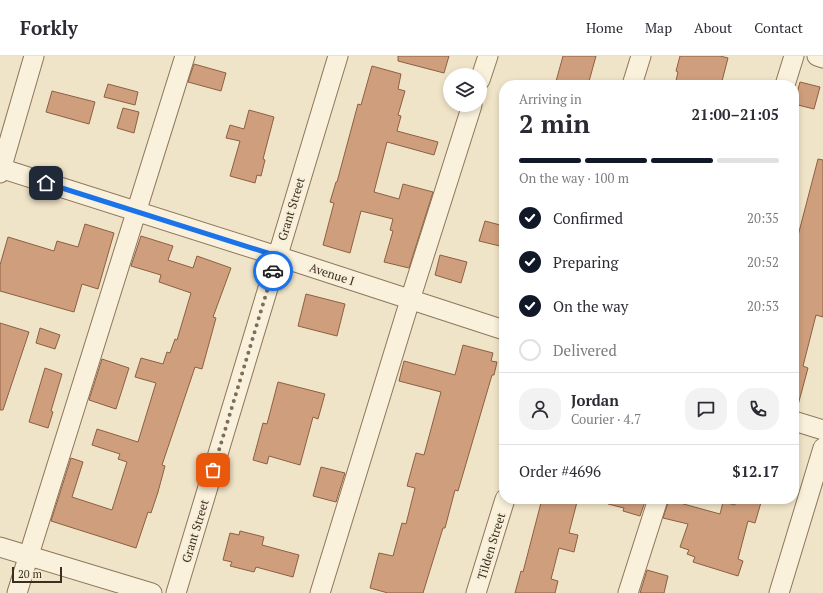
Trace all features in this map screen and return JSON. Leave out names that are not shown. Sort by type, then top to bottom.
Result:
[{"type":"street","points":[[0,170],[34,56]]},
{"type":"street","points":[[17,593],[186,56]]},
{"type":"street","name":"Grant Street","points":[[176,593],[338,56]]},
{"type":"street","points":[[484,68],[488,56]]},
{"type":"street","points":[[634,80],[641,56]]},
{"type":"street","points":[[787,80],[794,56]]},
{"type":"street","points":[[817,56],[823,58]]},
{"type":"street","points":[[320,593],[470,112]]},
{"type":"street","name":"Avenue I","points":[[0,170],[277,256],[499,328]]},
{"type":"street","points":[[799,423],[823,430]]},
{"type":"street","points":[[779,593],[823,448]]},
{"type":"street","name":"Tilden Street","points":[[476,593],[503,504]]},
{"type":"street","points":[[628,593],[656,504]]},
{"type":"street","points":[[0,547],[152,593]]},
{"type":"building","points":[[398,56],[449,56],[445,68],[443,68],[443,73],[398,61]]},
{"type":"building","points":[[563,56],[596,56],[589,80],[556,80]]},
{"type":"building","points":[[680,56],[720,56],[728,58],[722,80],[676,80],[678,72],[676,71]]},
{"type":"building","points":[[194,64],[226,73],[221,91],[188,82]]},
{"type":"building","points":[[372,66],[401,74],[398,89],[405,91],[398,115],[401,116],[397,131],[438,142],[434,155],[387,142],[374,192],[399,199],[403,184],[433,192],[409,268],[384,262],[393,231],[390,230],[393,219],[361,211],[350,253],[323,245],[334,203],[330,202],[337,182],[358,104],[361,105]]},
{"type":"building","points":[[800,82],[820,87],[814,109],[799,105]]},
{"type":"building","points":[[108,84],[138,92],[135,105],[104,97]]},
{"type":"building","points":[[52,91],[95,102],[89,124],[46,112]]},
{"type":"building","points":[[123,108],[139,112],[134,133],[117,128]]},
{"type":"building","points":[[249,110],[274,117],[263,159],[265,160],[261,176],[257,175],[255,183],[230,176],[240,141],[226,138],[230,125],[244,129]]},
{"type":"building","points":[[818,159],[823,160],[823,317],[816,315],[803,366],[808,368],[799,401],[799,232]]},
{"type":"building","points":[[485,221],[499,225],[499,246],[479,241]]},
{"type":"building","points":[[85,224],[114,233],[98,289],[82,284],[74,312],[0,291],[0,265],[8,237],[54,251],[57,241],[78,247]]},
{"type":"building","points":[[141,236],[173,246],[168,260],[193,268],[197,256],[231,268],[213,317],[216,318],[202,369],[195,367],[162,465],[165,466],[158,492],[151,513],[148,512],[136,548],[51,521],[71,458],[83,462],[72,497],[112,510],[127,462],[118,459],[120,454],[92,445],[97,429],[138,442],[156,383],[135,377],[141,358],[163,364],[167,352],[170,353],[175,339],[177,340],[191,293],[159,282],[161,275],[131,266]]},
{"type":"building","points":[[440,255],[467,262],[461,283],[435,275]]},
{"type":"building","points":[[306,294],[345,304],[337,336],[298,326]]},
{"type":"building","points":[[0,323],[29,332],[3,410],[0,410]]},
{"type":"building","points":[[40,328],[60,335],[55,349],[36,343]]},
{"type":"building","points":[[463,345],[493,353],[491,361],[497,362],[458,491],[455,490],[445,528],[443,528],[423,593],[388,593],[370,588],[379,553],[393,556],[402,523],[406,524],[415,488],[407,486],[416,453],[424,455],[441,392],[399,381],[404,361],[455,375]]},
{"type":"building","points":[[102,359],[129,368],[116,409],[89,400]]},
{"type":"building","points":[[45,368],[62,374],[51,411],[53,412],[48,428],[29,422]]},
{"type":"building","points":[[278,382],[325,394],[318,419],[313,417],[300,465],[269,456],[267,464],[253,460],[263,423],[267,424]]},
{"type":"building","points":[[321,467],[345,473],[336,502],[313,496]]},
{"type":"building","points":[[541,504],[576,504],[569,533],[578,535],[574,552],[559,548],[551,579],[558,581],[555,593],[515,593],[521,571],[523,572]]},
{"type":"building","points":[[608,504],[644,504],[640,516],[623,511],[624,508]]},
{"type":"building","points":[[668,504],[684,504],[720,514],[722,504],[761,504],[755,523],[748,521],[738,559],[743,561],[738,576],[693,562],[695,557],[687,554],[689,550],[680,547],[688,524],[663,518]]},
{"type":"building","points":[[240,531],[264,537],[262,545],[299,555],[293,577],[256,567],[254,572],[230,566],[232,562],[223,560],[230,533],[239,535]]},
{"type":"building","points":[[647,570],[668,576],[664,593],[640,593]]},
{"type":"way so far","points":[[213,470],[273,271]]},
{"type":"route","points":[[46,183],[277,256],[273,271]]}]
